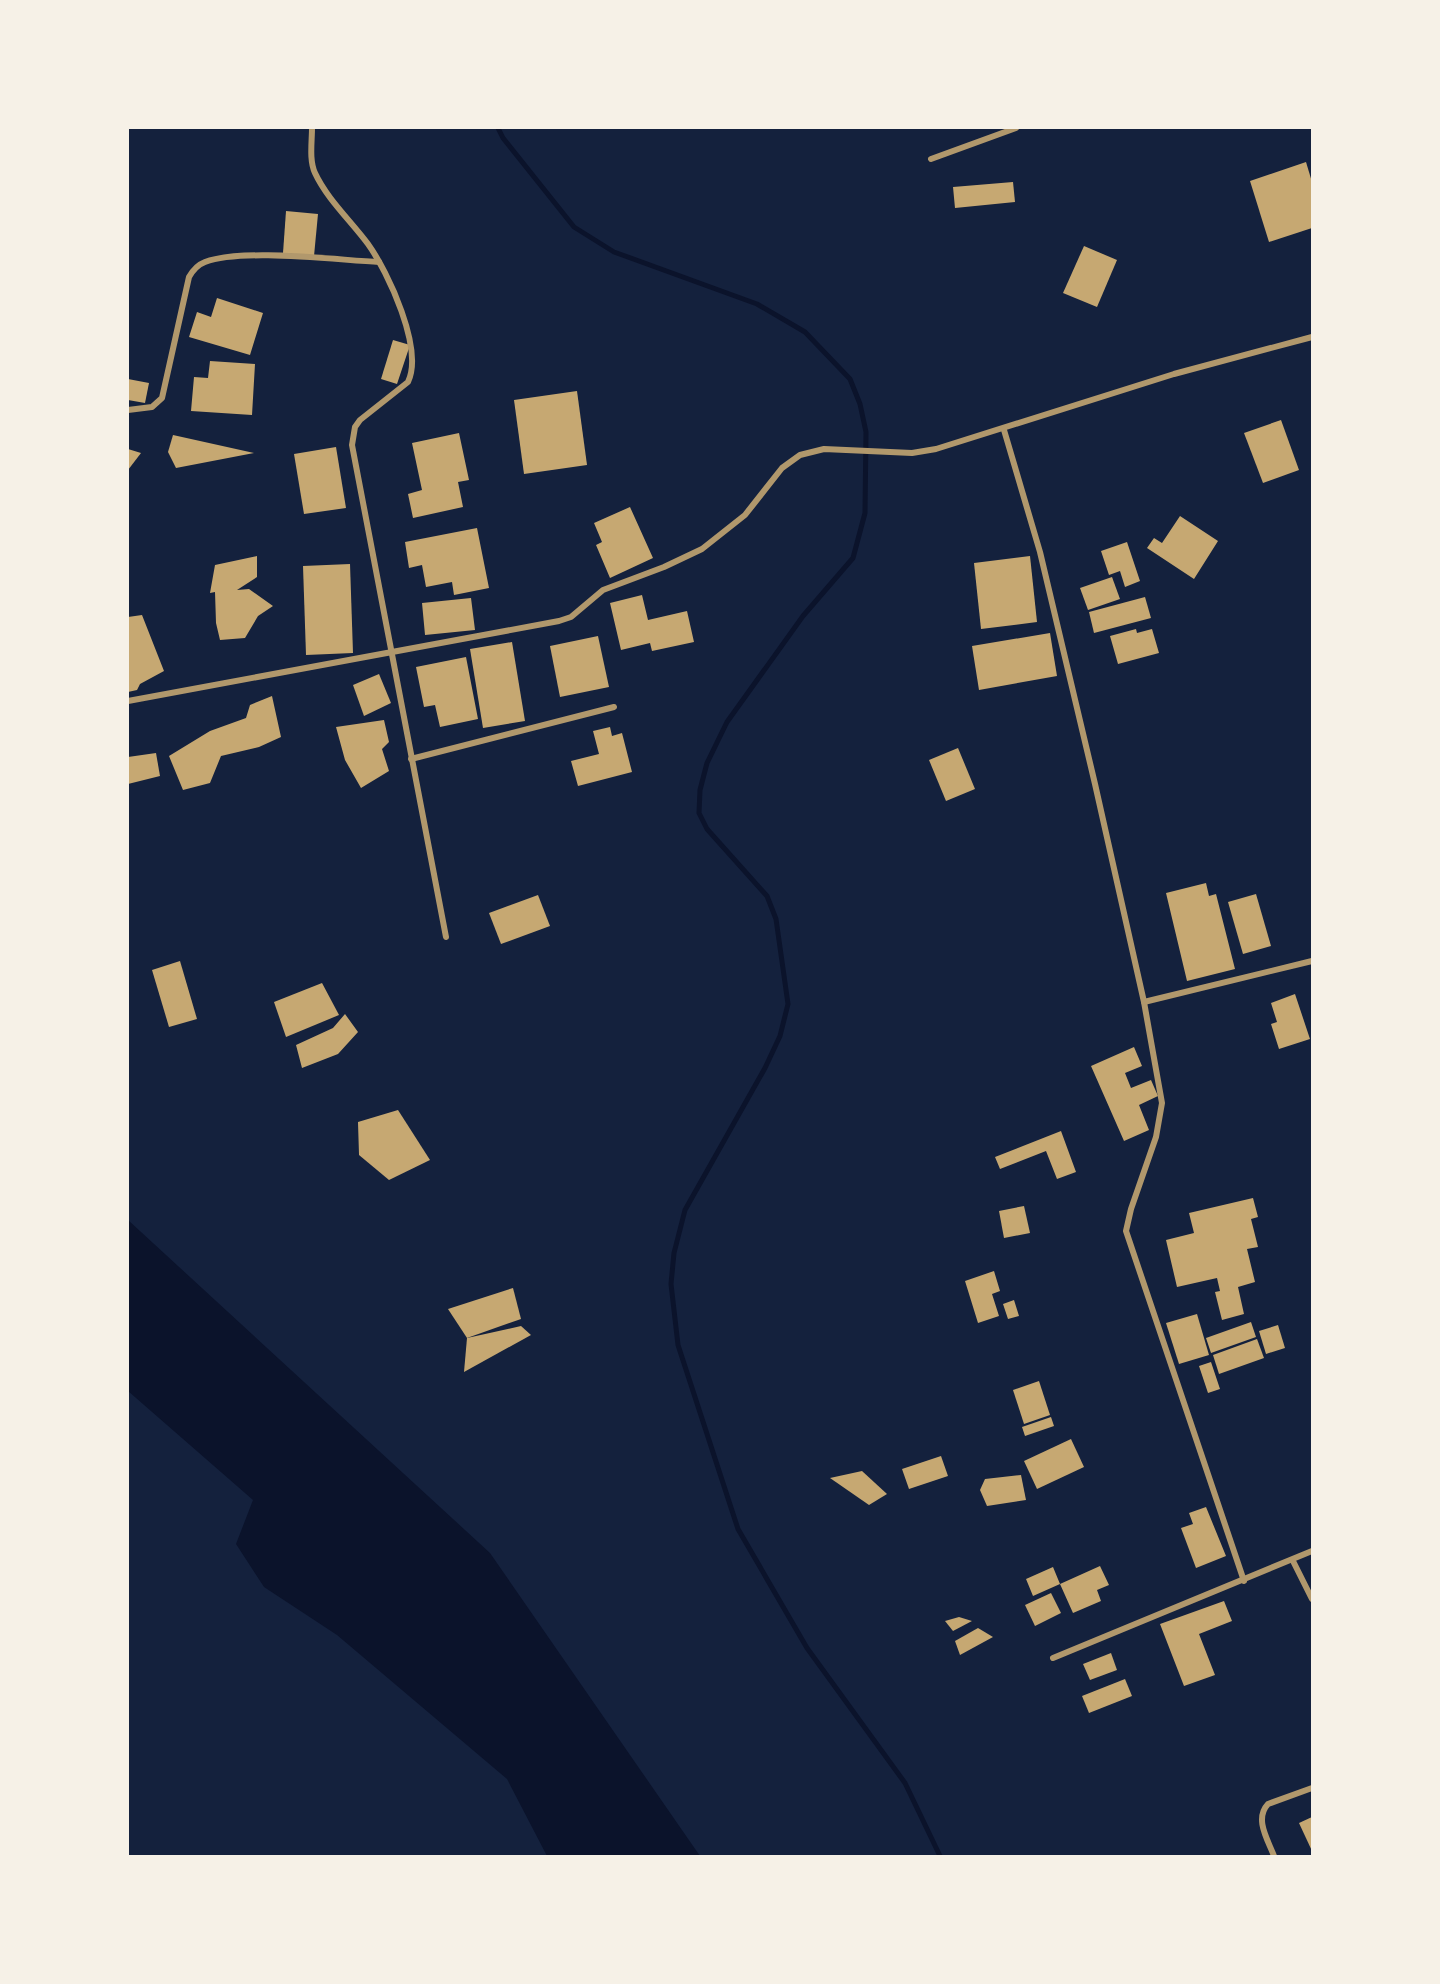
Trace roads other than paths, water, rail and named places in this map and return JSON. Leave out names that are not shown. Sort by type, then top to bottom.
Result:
[{"type":"street","points":[[312,128],[313,171],[379,262],[411,338],[413,353],[411,374],[401,389],[360,420],[355,427],[352,445],[446,938]]},
{"type":"street","points":[[930,159],[1016,128]]},
{"type":"street","points":[[128,410],[152,407],[162,399],[189,277],[194,268],[203,262],[246,256],[379,262]]},
{"type":"street","points":[[128,701],[571,617],[603,590],[664,567],[702,549],[745,515],[782,468],[801,455],[824,449],[912,453],[1004,430],[1174,374],[1312,337]]},
{"type":"street","points":[[1004,430],[1043,564],[1144,1002],[1162,1103],[1162,1116],[1131,1209],[1126,1231],[1244,1581]]},
{"type":"street","points":[[411,759],[614,707]]},
{"type":"street","points":[[1144,1002],[1312,961]]},
{"type":"street","points":[[1053,1658],[1293,1561],[1312,1551]]},
{"type":"street","points":[[1293,1561],[1312,1599]]},
{"type":"street","points":[[1274,1857],[1260,1817],[1264,1808],[1268,1804],[1312,1788]]},
{"type":"water","points":[[128,1220],[490,1553],[700,1856],[547,1856],[507,1779],[337,1635],[264,1587],[236,1544],[253,1500],[128,1391]]},
{"type":"waterway","points":[[498,128],[503,138],[574,227],[614,252],[757,304],[805,332],[850,379],[860,404],[866,432],[865,513],[853,558],[803,616],[727,722],[707,763],[700,790],[699,813],[707,829],[767,896],[776,919],[788,1004],[780,1036],[765,1068],[685,1210],[674,1253],[671,1284],[678,1345],[738,1529],[807,1648],[905,1783],[940,1856]]}]
